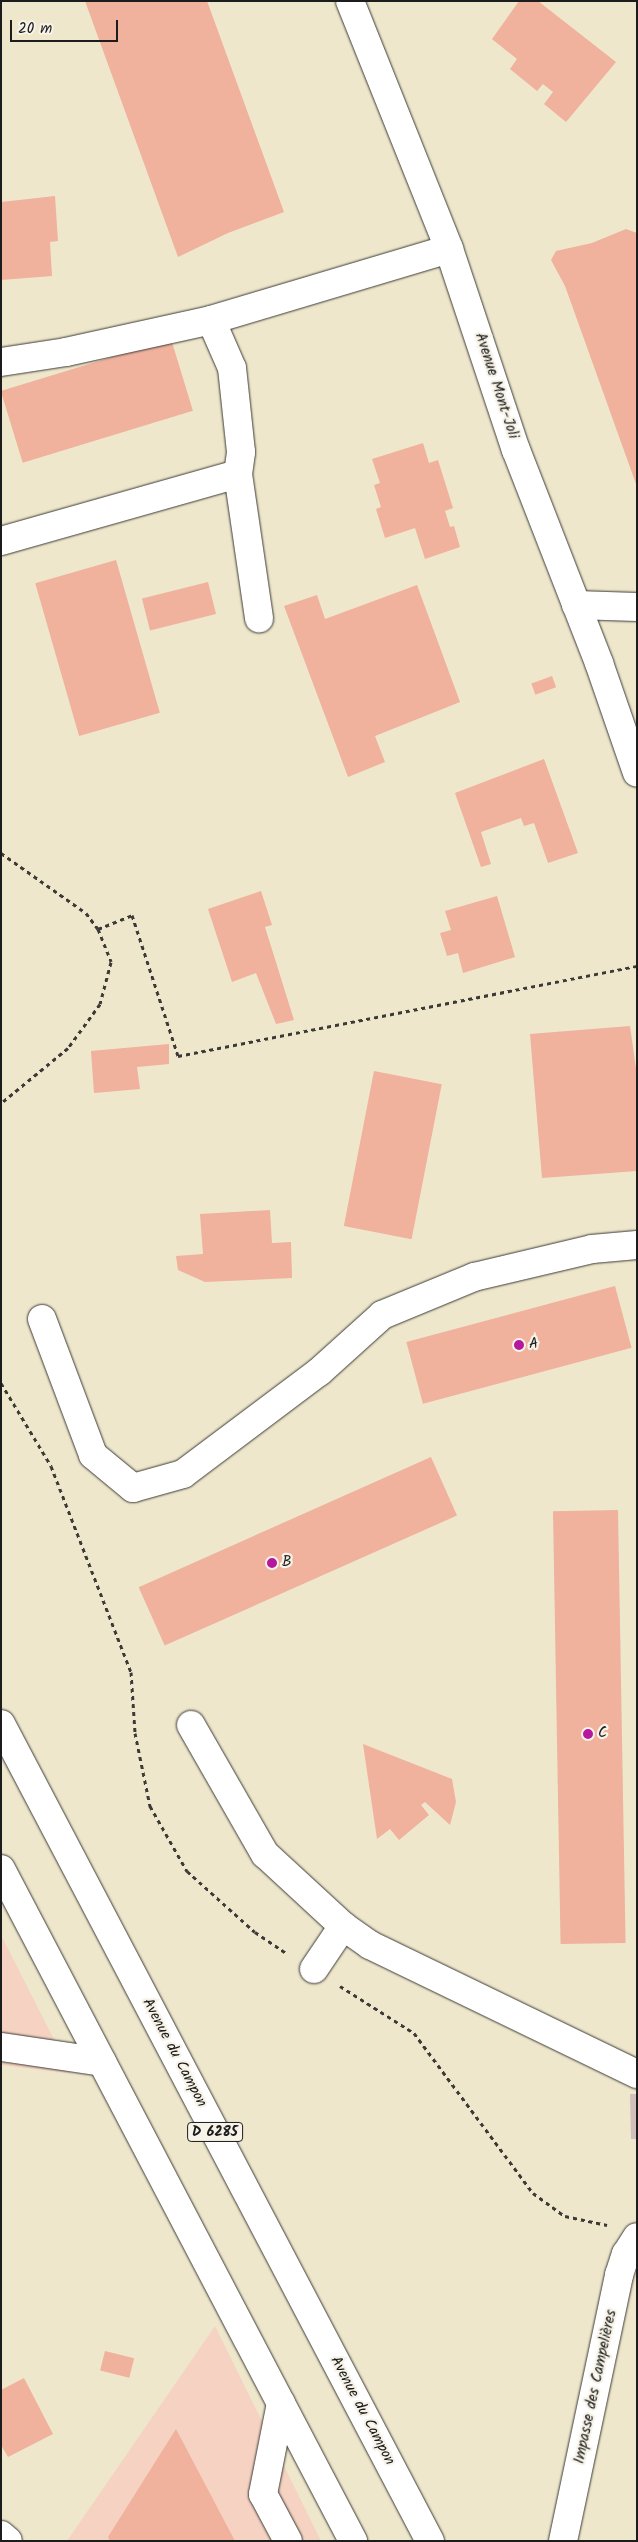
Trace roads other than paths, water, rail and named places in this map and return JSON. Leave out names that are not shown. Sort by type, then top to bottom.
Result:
[{"type":"main road","name":"Avenue Mont-Joli","points":[[350,1],[449,249],[522,466],[576,605],[637,773]]},
{"type":"main road","points":[[1,362],[66,352],[211,320],[449,249]]},
{"type":"main road","points":[[211,320],[232,368],[241,452],[238,474],[259,618]]},
{"type":"main road","points":[[1,541],[238,474]]},
{"type":"main road","points":[[576,605],[637,607]]},
{"type":"main road","points":[[42,1319],[93,1455],[133,1488],[183,1474],[319,1372],[382,1315],[474,1277],[592,1249],[637,1246]]},
{"type":"main road","name":"Avenue du Campon","points":[[1,1724],[430,2541]]},
{"type":"main road","points":[[192,1725],[265,1854],[343,1926],[370,1946],[637,2074]]},
{"type":"main road","points":[[1,1869],[352,2541]]},
{"type":"main road","points":[[314,1969],[343,1926]]},
{"type":"main road","points":[[1,2047],[102,2062]]},
{"type":"main road","name":"Impasse des Campelières","points":[[563,2541],[619,2275],[626,2254],[637,2237]]},
{"type":"main road","points":[[281,2403],[263,2494],[288,2541]]},
{"type":"main road","points":[[1,2535],[8,2541]]},
{"type":"place","name":"A","points":[[519,1345]]},
{"type":"place","name":"B","points":[[272,1563]]},
{"type":"place","name":"C","points":[[588,1734]]}]
